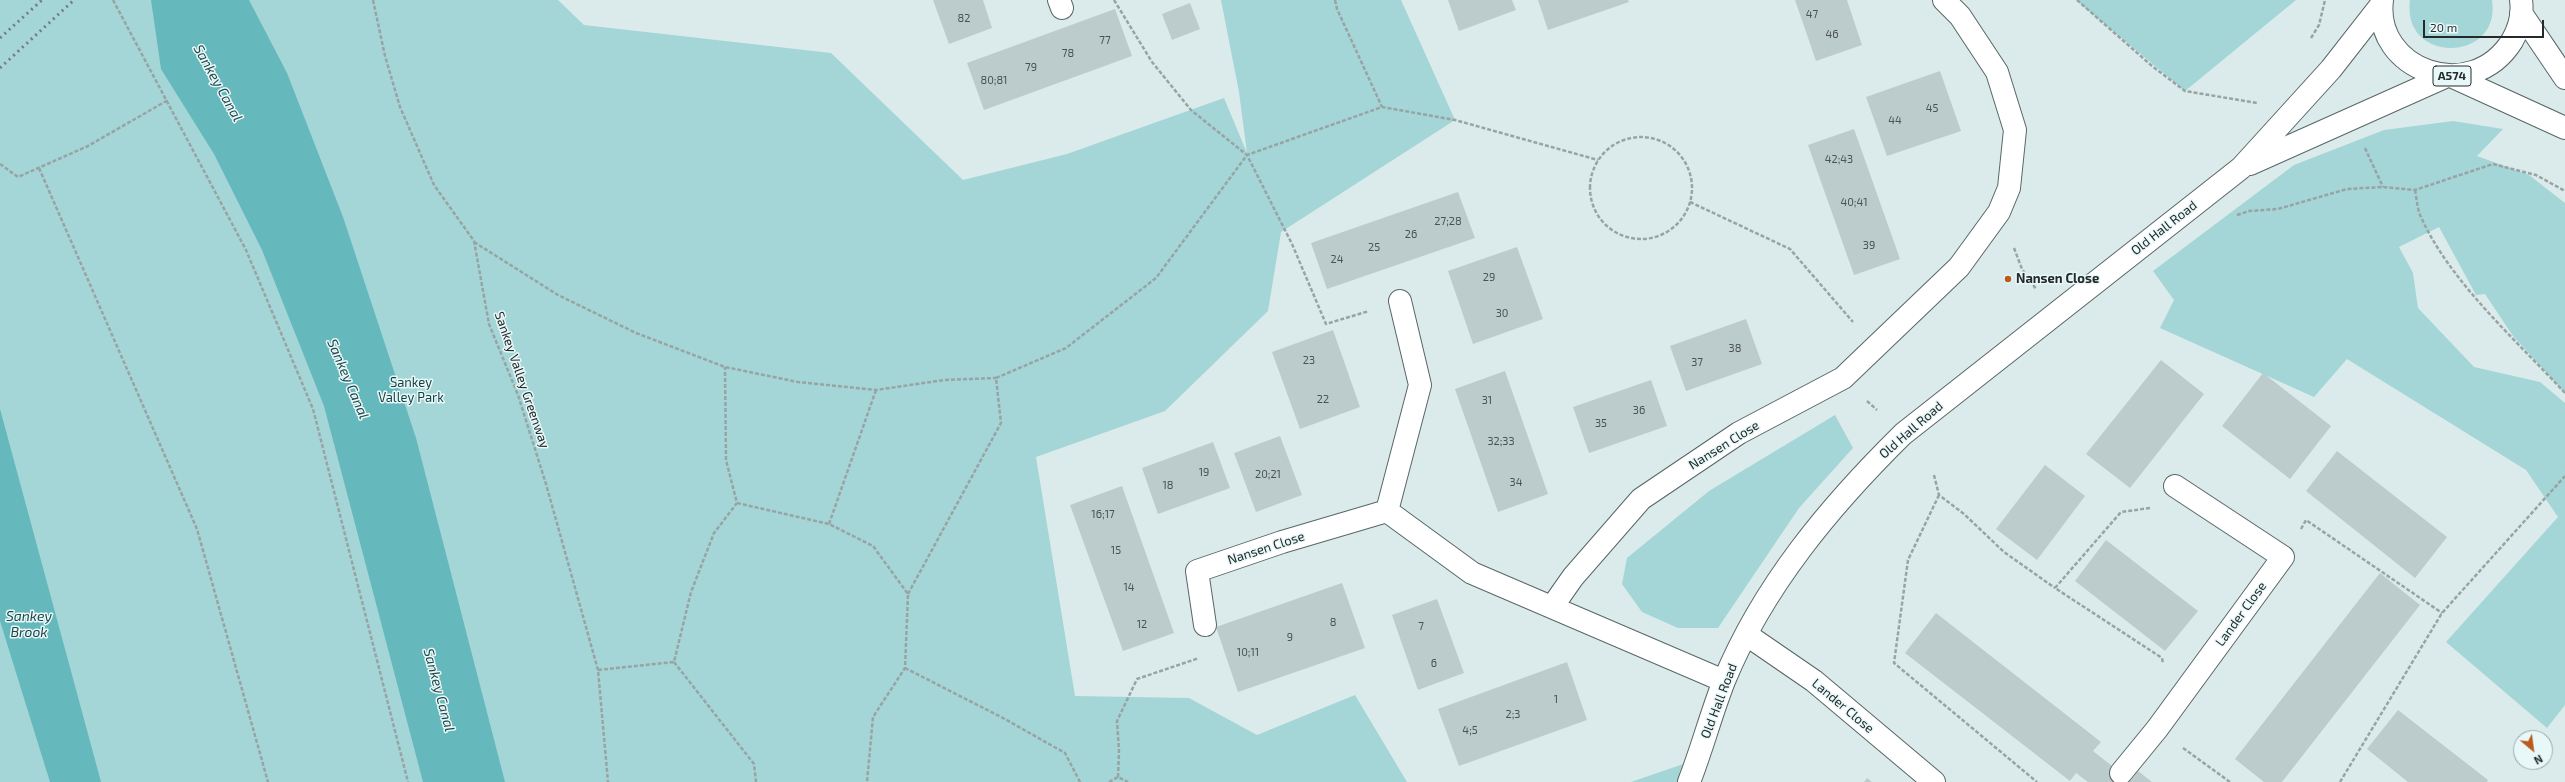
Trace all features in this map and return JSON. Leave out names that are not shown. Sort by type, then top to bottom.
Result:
[{"type":"street","name":"Nansen Close","points":[[1552,607],[1573,577],[1641,499],[1739,433],[1843,378],[1876,348],[1958,267],[2000,212],[2009,188],[2015,130],[1997,72],[1960,16],[1944,0]]},
{"type":"street","name":"A574","points":[[2381,2],[2385,27],[2394,46],[2404,56],[2426,71],[2449,76],[2565,128]]},
{"type":"street","name":"Old Hall Road","points":[[1690,782],[1724,681],[1748,635],[1791,562],[1820,523],[1861,476],[1902,434],[2241,168],[2331,68],[2381,2]]},
{"type":"street","name":"A574","points":[[2449,76],[2472,73],[2490,64],[2505,51],[2516,33],[2523,5]]},
{"type":"street","name":"A574","points":[[2523,5],[2565,78]]},
{"type":"street","name":"Old Hall Road","points":[[2241,168],[2449,76]]},
{"type":"street","points":[[1400,301],[1420,385],[1387,511],[1472,573],[1724,681]]},
{"type":"street","points":[[2175,486],[2283,556]]},
{"type":"street","name":"Nansen Close","points":[[1205,625],[1197,571],[1282,542],[1387,511]]},
{"type":"street","name":"Lander Close","points":[[2121,773],[2157,729],[2283,556]]},
{"type":"street","name":"Lander Close","points":[[1748,635],[1814,681],[1934,782]]},
{"type":"path","points":[[113,0],[168,100],[246,250],[313,409],[408,782]]},
{"type":"path","name":"Sankey Valley Greenway","points":[[373,0],[385,56],[400,108],[434,185],[474,241],[490,324],[518,395],[546,484],[598,670],[608,782]]},
{"type":"path","points":[[1114,0],[1152,62],[1191,110],[1247,155],[1292,244],[1326,324],[1400,301]]},
{"type":"path","points":[[1336,0],[1337,9],[1382,108]]},
{"type":"path","points":[[2078,0],[2152,66],[2185,91],[2259,103]]},
{"type":"path","points":[[2309,40],[2319,25],[2325,0]]},
{"type":"path","points":[[0,164],[18,177],[88,146],[168,100]]},
{"type":"path","points":[[474,241],[558,295],[636,333],[725,367],[798,382],[876,390],[944,380],[996,378],[1066,348],[1156,278],[1247,155],[1382,108],[1455,120],[1598,160]]},
{"type":"path","points":[[1639,137],[1655,138],[1675,151],[1688,170],[1692,186],[1690,202],[1679,221],[1670,229],[1654,237],[1637,239],[1620,234],[1605,224],[1595,210],[1590,193],[1591,176],[1598,160],[1609,148],[1623,140],[1639,137]]},
{"type":"path","points":[[2361,141],[2383,187]]},
{"type":"path","points":[[2278,209],[2347,189],[2383,187],[2415,190],[2493,164],[2536,175],[2565,191]]},
{"type":"path","points":[[39,168],[198,530],[268,782]]},
{"type":"path","points":[[2415,190],[2420,215],[2432,239],[2478,302],[2565,393]]},
{"type":"path","points":[[1690,202],[1790,249],[1876,348]]},
{"type":"path","points":[[725,367],[726,460],[737,503]]},
{"type":"path","points":[[868,782],[873,717],[905,668],[908,594],[1001,423],[996,378]]},
{"type":"path","points":[[829,524],[876,390]]},
{"type":"path","points":[[1934,475],[1939,495],[1964,514],[2004,552],[2055,588],[2162,658],[2171,709]]},
{"type":"path","points":[[2340,782],[2442,614],[2565,476]]},
{"type":"path","points":[[2055,588],[2120,512],[2152,508],[2175,486]]},
{"type":"path","points":[[1939,495],[1908,560],[1894,663],[2037,782]]},
{"type":"path","points":[[737,503],[829,524],[873,546],[908,594]]},
{"type":"path","points":[[674,662],[690,592],[714,533],[737,503]]},
{"type":"path","points":[[2283,556],[2306,520],[2442,614]]},
{"type":"path","points":[[1118,777],[1120,751],[1117,721],[1137,679],[1209,654],[1205,625]]},
{"type":"path","points":[[598,670],[674,662]]},
{"type":"path","points":[[674,662],[754,764],[756,782]]},
{"type":"path","points":[[905,668],[1003,718],[1065,753],[1080,782]]},
{"type":"path","points":[[2157,729],[2230,782]]},
{"type":"path","points":[[1109,782],[1118,777]]},
{"type":"path","points":[[1118,777],[1128,782]]},
{"type":"green space","name":"Sankey Valley Park","points":[[0,0],[558,0],[584,25],[831,53],[963,180],[1067,154],[1224,98],[1247,153],[1239,92],[1221,0],[1401,0],[1455,120],[1281,232],[1268,311],[1165,411],[1036,457],[1075,696],[1189,698],[1257,735],[1355,695],[1407,782],[0,782]]},
{"type":"green space","points":[[2076,0],[2296,0],[2185,91]]},
{"type":"green space","points":[[2410,0],[2492,0],[2491,21],[2482,36],[2468,45],[2451,48],[2435,45],[2420,36],[2411,21]]},
{"type":"green space","points":[[2453,121],[2503,129],[2477,156],[2529,175],[2565,203],[2565,393],[2513,336],[2485,294],[2476,295],[2439,227],[2399,247],[2413,273],[2418,308],[2474,367],[2540,382],[2565,403],[2565,705],[2547,728],[2446,642],[2558,517],[2526,470],[2347,359],[2314,397],[2160,328],[2174,300],[2153,271],[2294,165],[2384,130]]},
{"type":"green space","points":[[1835,415],[1853,448],[1799,508],[1718,628],[1678,628],[1642,612],[1622,584],[1627,558],[1709,491]]},
{"type":"green space","points":[[1698,759],[1694,782],[1631,782]]},
{"type":"water","name":"Sankey Canal","points":[[151,0],[249,0],[287,73],[343,217],[416,438],[505,782],[423,782],[324,406],[262,250],[214,154],[161,69]]},
{"type":"water","name":"Sankey Brook","points":[[0,409],[101,782],[50,782],[0,621]]},
{"type":"building","points":[[933,0],[983,0],[992,28],[949,44]]},
{"type":"building","points":[[1448,0],[1512,0],[1516,10],[1459,31]]},
{"type":"building","points":[[1538,0],[1628,0],[1629,2],[1548,30]]},
{"type":"building","points":[[1795,0],[1847,0],[1862,45],[1816,61]]},
{"type":"building","points":[[1190,3],[1200,29],[1172,40],[1162,14]]},
{"type":"building","points":[[1115,9],[1132,56],[984,110],[967,63]]},
{"type":"building","points":[[1940,71],[1961,131],[1887,156],[1866,97]]},
{"type":"building","points":[[1854,129],[1900,259],[1854,275],[1808,145]]},
{"type":"building","points":[[1458,192],[1475,238],[1327,289],[1311,243]]},
{"type":"building","points":[[1517,247],[1543,319],[1473,344],[1448,271]]},
{"type":"building","points":[[1746,319],[1762,364],[1686,391],[1670,346]]},
{"type":"building","points":[[1333,330],[1360,407],[1300,429],[1272,352]]},
{"type":"building","points":[[2161,360],[2204,394],[2130,488],[2086,454]]},
{"type":"building","points":[[1505,371],[1548,494],[1498,512],[1455,389]]},
{"type":"building","points":[[2263,373],[2331,426],[2290,479],[2222,426]]},
{"type":"building","points":[[1651,380],[1667,426],[1589,453],[1573,407]]},
{"type":"building","points":[[1280,436],[1302,495],[1256,512],[1234,453]]},
{"type":"building","points":[[1213,442],[1230,488],[1158,514],[1142,468]]},
{"type":"building","points":[[2337,451],[2447,537],[2415,578],[2306,491]]},
{"type":"building","points":[[2045,465],[2085,496],[2037,560],[1996,529]]},
{"type":"building","points":[[1122,486],[1174,633],[1123,651],[1070,505]]},
{"type":"building","points":[[2106,540],[2198,611],[2165,651],[2075,581]]},
{"type":"building","points":[[2380,573],[2420,605],[2282,782],[2264,782],[2235,759]]},
{"type":"building","points":[[1342,583],[1365,648],[1238,692],[1216,627]]},
{"type":"building","points":[[1437,599],[1464,673],[1418,690],[1392,615]]},
{"type":"building","points":[[1936,613],[2101,742],[2093,751],[2121,773],[2131,780],[2138,771],[2152,782],[2088,782],[2076,773],[2070,781],[1905,653]]},
{"type":"building","points":[[1567,662],[1587,720],[1459,766],[1438,709]]},
{"type":"building","points":[[2398,710],[2488,780],[2487,782],[2408,782],[2367,749]]},
{"type":"building","points":[[1867,778],[1872,782],[1864,782]]},
{"type":"railway","points":[[0,38],[42,0]]},
{"type":"railway","points":[[0,68],[74,0]]},
{"type":"place","name":"Nansen Close","points":[[2008,279]]}]
